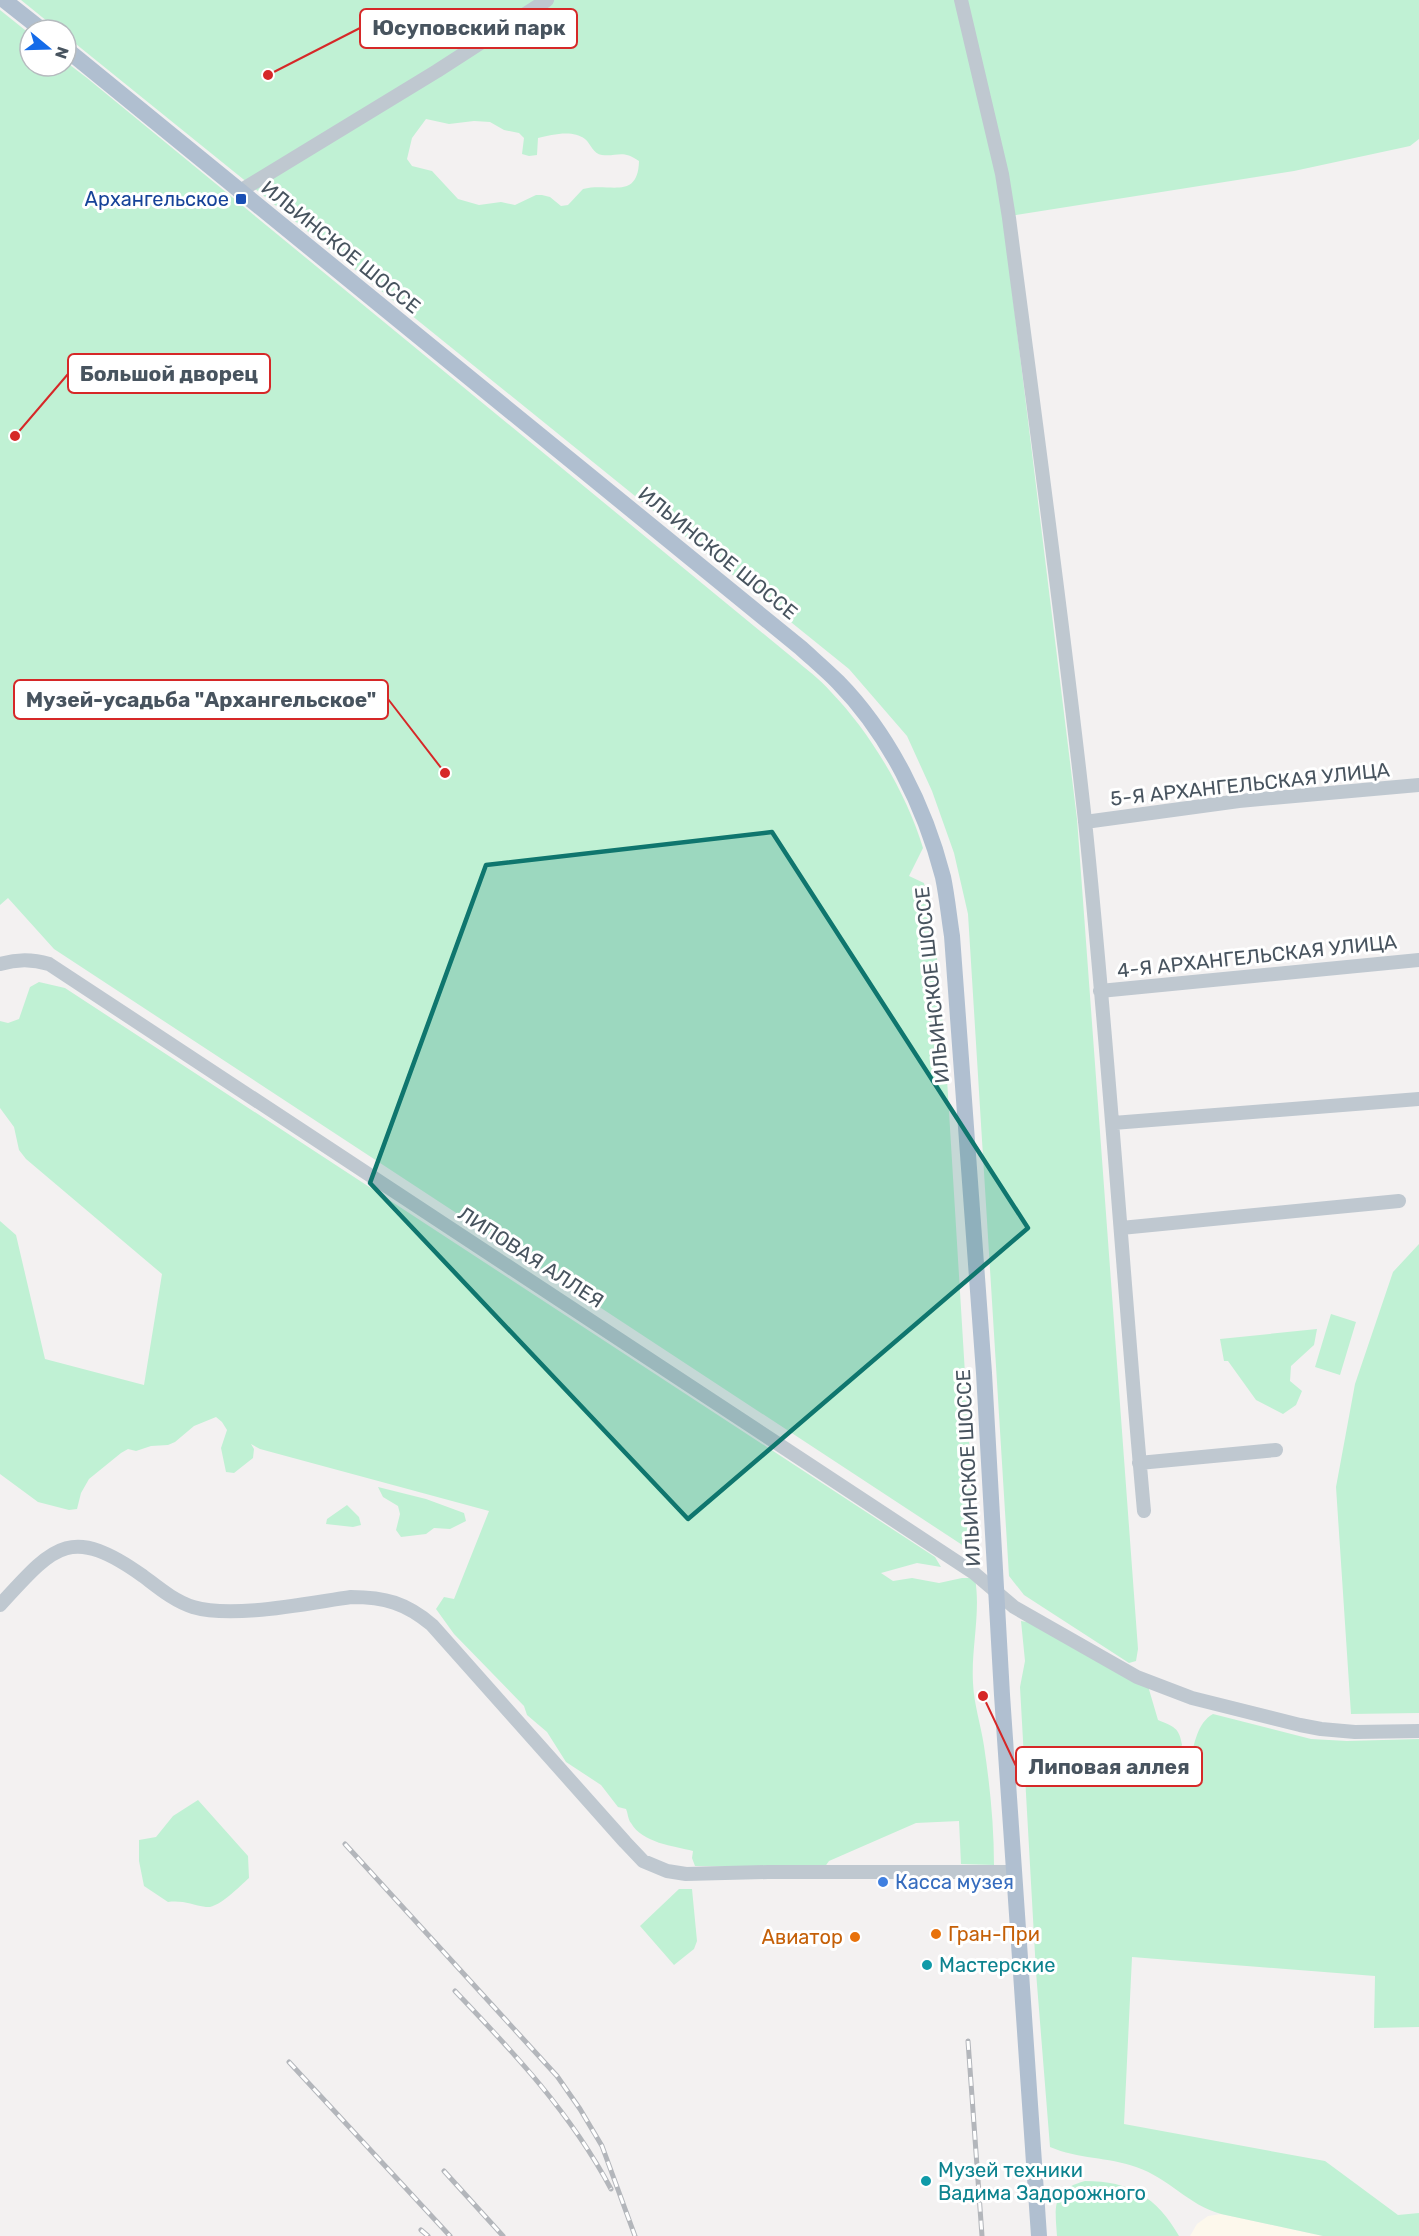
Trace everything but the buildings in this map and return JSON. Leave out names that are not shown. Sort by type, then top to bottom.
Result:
[{"type":"main road","points":[[4,0],[27,18]]},
{"type":"main road","name":"ИЛЬИНСКОЕ ШОССЕ","points":[[78,59],[801,648],[838,682],[866,714],[901,771],[927,829],[943,878],[952,936],[984,1373],[1039,2236]]},
{"type":"street","points":[[240,191],[437,71],[547,0]]},
{"type":"street","points":[[961,0],[1002,174],[1065,647],[1085,822],[1113,1124],[1144,1511]]},
{"type":"street","name":"5-Я АРХАНГЕЛЬСКАЯ УЛИЦА","points":[[1085,822],[1239,801],[1419,785]]},
{"type":"street","name":"ЛИПОВАЯ АЛЛЕЯ","points":[[0,964],[24,960],[49,964],[944,1553],[974,1573],[1014,1607],[1137,1677],[1192,1698],[1300,1725],[1348,1731],[1419,1731]]},
{"type":"street","name":"4-Я АРХАНГЕЛЬСКАЯ УЛИЦА","points":[[1100,991],[1419,960]]},
{"type":"street","points":[[1113,1124],[1419,1099]]},
{"type":"street","points":[[1121,1228],[1399,1201]]},
{"type":"street","points":[[1139,1463],[1276,1450]]},
{"type":"street","points":[[0,1605],[37,1565],[51,1554],[66,1548],[81,1546],[99,1549],[127,1565],[174,1599],[212,1611],[234,1612],[351,1597],[371,1597],[396,1603],[414,1610],[432,1625],[625,1842],[643,1861],[659,1868],[697,1875],[768,1872],[1014,1872]]},
{"type":"highlighted area","points":[[772,832],[1028,1228],[688,1519],[370,1183],[486,865]]},
{"type":"shaded area","points":[[1221,2214],[1323,2236],[1190,2236],[1197,2224],[1208,2216]]},
{"type":"green space","points":[[21,0],[1419,0],[1419,139],[1410,146],[1294,171],[1003,217],[1077,819],[1138,1649],[1136,1661],[1129,1663],[1024,1595],[1009,1576],[968,914],[954,853],[932,791],[907,736],[849,669],[78,46],[78,18],[43,18]],"holes":[[[426,119],[449,124],[490,122],[504,130],[519,133],[524,138],[522,154],[529,156],[537,155],[538,138],[574,134],[585,139],[599,154],[624,154],[633,157],[639,161],[637,173],[628,186],[583,189],[568,205],[561,206],[550,197],[542,195],[536,195],[515,205],[501,202],[479,205],[458,199],[432,171],[412,166],[407,159],[412,138]]]},
{"type":"green space","points":[[0,10],[18,24],[18,78],[78,78],[78,71],[87,78],[813,674],[860,726],[886,765],[907,806],[923,848],[909,876],[924,883],[935,936],[945,1046],[976,1554],[54,949],[8,898],[0,905]]},
{"type":"green space","points":[[39,982],[65,988],[935,1557],[941,1567],[917,1563],[881,1573],[893,1581],[912,1578],[939,1583],[975,1578],[977,1604],[973,1683],[988,1776],[994,1865],[961,1864],[959,1821],[916,1823],[829,1861],[824,1868],[695,1866],[692,1858],[693,1851],[659,1843],[643,1835],[630,1822],[626,1809],[618,1807],[601,1785],[566,1762],[547,1732],[527,1715],[524,1706],[454,1634],[436,1609],[444,1597],[454,1599],[489,1511],[260,1449],[251,1444],[254,1449],[253,1458],[234,1473],[226,1472],[221,1448],[227,1430],[216,1417],[194,1426],[168,1445],[151,1446],[136,1451],[128,1449],[121,1453],[89,1479],[81,1493],[77,1509],[69,1510],[38,1502],[0,1474],[0,1221],[16,1235],[45,1359],[144,1385],[162,1274],[26,1159],[19,1150],[14,1127],[0,1108],[0,1021],[8,1023],[19,1019],[30,987]]},
{"type":"green space","points":[[1419,1244],[1419,1713],[1351,1714],[1336,1487],[1355,1384],[1393,1272]]},
{"type":"green space","points":[[1331,1314],[1356,1322],[1340,1375],[1315,1367]]},
{"type":"green space","points":[[1317,1329],[1314,1345],[1291,1366],[1290,1381],[1302,1391],[1296,1405],[1283,1414],[1256,1400],[1228,1361],[1224,1361],[1220,1339]]},
{"type":"green space","points":[[378,1487],[426,1499],[464,1513],[466,1521],[450,1529],[434,1528],[426,1534],[401,1537],[396,1530],[400,1514],[398,1506],[383,1497]]},
{"type":"green space","points":[[347,1505],[359,1517],[361,1525],[353,1527],[326,1524],[327,1519]]},
{"type":"green space","points":[[1021,1621],[1032,1623],[1148,1686],[1158,1720],[1175,1728],[1182,1745],[1178,1750],[1141,1756],[1190,1760],[1200,1728],[1213,1714],[1311,1739],[1347,1741],[1419,1739],[1419,2027],[1374,2028],[1375,1976],[1132,1957],[1124,2124],[1325,2161],[1398,2215],[1419,2213],[1419,2236],[1323,2236],[1221,2214],[1198,2204],[1159,2178],[1136,2167],[1071,2154],[1050,2147],[1036,1972],[1020,1687],[1025,1661]]},
{"type":"green space","points":[[198,1800],[248,1856],[249,1878],[229,1896],[211,1907],[168,1902],[144,1886],[139,1861],[139,1840],[156,1837],[173,1816]]},
{"type":"green space","points":[[679,1889],[692,1889],[697,1941],[694,1949],[674,1965],[640,1926]]},
{"type":"green space","points":[[1085,2181],[1116,2184],[1141,2194],[1161,2211],[1179,2236],[1057,2236],[1057,2201],[1066,2189]]},
{"type":"railway","points":[[345,1844],[557,2076],[602,2146],[635,2236]]},
{"type":"railway","points":[[455,1991],[520,2061],[559,2109],[578,2134],[611,2189]]},
{"type":"railway","points":[[968,2041],[982,2236]]},
{"type":"railway","points":[[289,2062],[450,2236]]},
{"type":"railway","points":[[444,2171],[503,2236]]},
{"type":"railway","points":[[421,2230],[428,2236]]},
{"type":"place","name":"Юсуповский парк","points":[[268,75]]},
{"type":"place","name":"Архангельское","points":[[241,199]]},
{"type":"place","name":"Большой дворец","points":[[15,436]]},
{"type":"place","name":"Музей-усадьба \"Архангельское\"","points":[[445,773]]},
{"type":"place","name":"Липовая аллея","points":[[983,1696]]},
{"type":"place","name":"Касса музея","points":[[883,1882]]},
{"type":"place","name":"Гран-При","points":[[936,1934]]},
{"type":"place","name":"Авиатор","points":[[855,1937]]},
{"type":"place","name":"Мастерские","points":[[927,1965]]},
{"type":"place","name":"Музей техники Вадима Задорожного","points":[[926,2181]]}]
